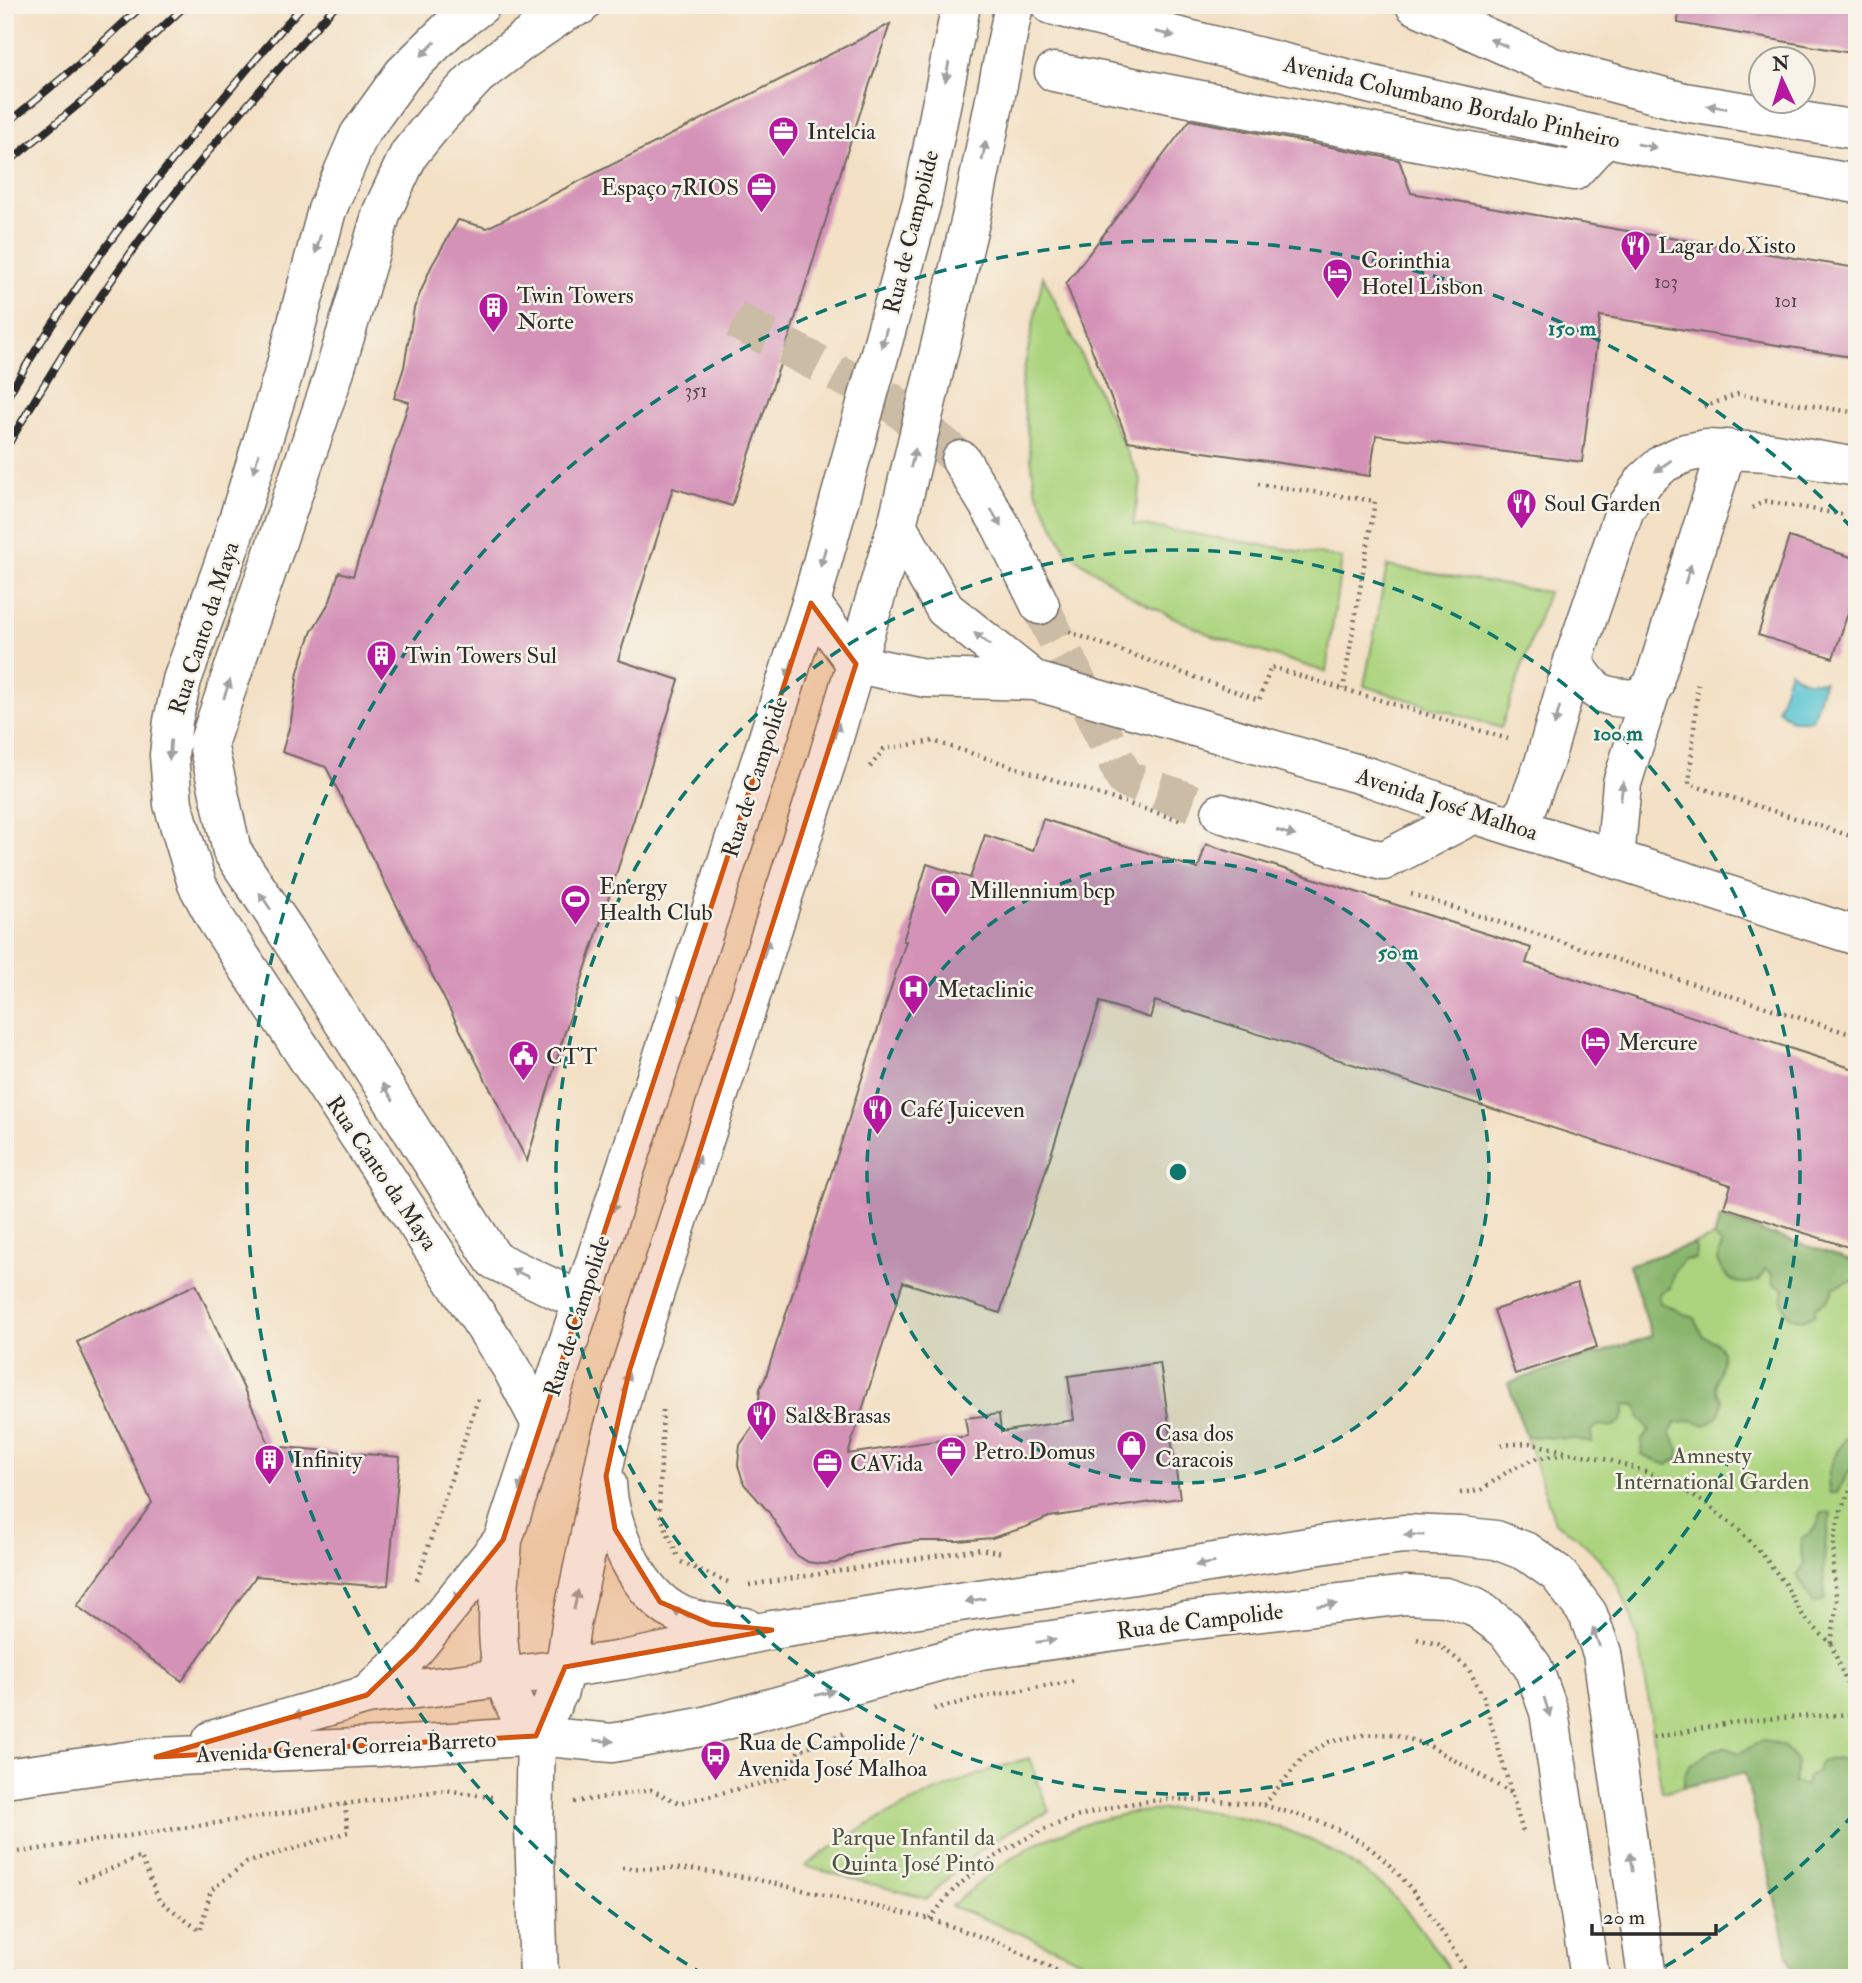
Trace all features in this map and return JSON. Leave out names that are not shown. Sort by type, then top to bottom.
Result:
[{"type":"main road","name":"Rua Canto da Maya","points":[[481,5],[449,29],[403,74],[359,135],[327,210],[276,397],[229,549],[182,680],[169,755],[173,804],[184,848],[197,884],[217,922],[511,1367],[541,1424]]},
{"type":"main road","name":"Rua Canto da Maya","points":[[581,5],[565,12],[521,42],[477,76],[409,154],[382,212],[333,377],[208,744],[232,850],[494,1260],[582,1302]]},
{"type":"main road","name":"Rua de Campolide","points":[[536,1736],[559,1691],[533,1672],[497,1636],[503,1540],[811,603],[922,201],[961,5]]},
{"type":"main road","name":"Rua de Campolide","points":[[1014,5],[971,218],[897,525],[827,761],[629,1372],[608,1448],[571,1625],[533,1672],[515,1708],[530,1733],[536,1736],[612,1743],[701,1727],[981,1650],[1186,1621],[1406,1595],[1445,1597],[1474,1606],[1506,1630],[1533,1667],[1549,1712],[1590,1978]]},
{"type":"main road","name":"Avenida Columbano Bordalo Pinheiro","points":[[1051,5],[1377,86],[1605,137],[1857,184]]},
{"type":"main road","points":[[1415,5],[1553,67],[1684,102],[1857,130]]},
{"type":"main road","points":[[1054,72],[1574,171],[1605,137]]},
{"type":"main road","points":[[1519,828],[1544,763],[1573,661],[1625,509],[1645,480],[1664,463],[1686,453],[1707,449],[1769,452],[1857,467]]},
{"type":"main road","points":[[1615,859],[1622,783],[1727,449]]},
{"type":"main road","points":[[961,460],[1000,524],[1040,605]]},
{"type":"main road","name":"Avenida José Malhoa","points":[[897,525],[944,609],[1035,681]]},
{"type":"main road","points":[[811,603],[856,664]]},
{"type":"main road","points":[[1573,661],[1587,683],[1609,698],[1637,699],[1654,685]]},
{"type":"main road","name":"Avenida José Malhoa","points":[[856,664],[925,678],[1035,681],[1368,777],[1474,814],[1857,936]]},
{"type":"main road","points":[[1221,813],[1383,861],[1474,814]]},
{"type":"main road","name":"Rua de Campolide","points":[[608,1448],[608,1502],[615,1529],[629,1559],[660,1602],[681,1615],[711,1624],[772,1630]]},
{"type":"main road","name":"Rua de Campolide","points":[[533,1672],[623,1660],[772,1630],[1339,1542],[1404,1534],[1496,1540],[1527,1552],[1558,1574],[1588,1614],[1602,1653],[1647,1978]]},
{"type":"main road","points":[[367,1695],[415,1648],[503,1540]]},
{"type":"main road","name":"Avenida General Correia Barreto","points":[[156,1756],[367,1695],[533,1672]]},
{"type":"main road","points":[[536,1736],[534,1803],[539,1978]]},
{"type":"main road","name":"Avenida General Correia Barreto","points":[[5,1779],[156,1756],[379,1747],[536,1736]]},
{"type":"path","points":[[1258,484],[1375,501],[1343,689],[1272,667],[1264,685]]},
{"type":"path","points":[[1746,511],[1765,501],[1857,517]]},
{"type":"path","points":[[1699,679],[1689,784],[1857,838]]},
{"type":"path","points":[[869,768],[884,749],[933,741],[1184,821]]},
{"type":"path","points":[[1408,893],[1857,1036]]},
{"type":"path","points":[[429,1631],[406,1612],[496,1345]]},
{"type":"path","points":[[664,1405],[659,1513],[680,1562],[739,1587],[980,1549],[1007,1553]]},
{"type":"path","points":[[1501,1445],[1529,1443],[1609,1460],[1644,1471],[1677,1486],[1708,1506],[1737,1528],[1763,1555],[1785,1584],[1803,1616],[1831,1644],[1857,1708]]},
{"type":"path","points":[[1534,1459],[1573,1453]]},
{"type":"path","points":[[1831,1644],[1837,1602],[1833,1572],[1834,1540],[1841,1510],[1857,1474]]},
{"type":"path","points":[[1405,1636],[1438,1644],[1468,1668],[1483,1696],[1525,1840]]},
{"type":"path","points":[[926,1710],[1082,1680]]},
{"type":"path","points":[[1646,1739],[1729,1723],[1857,1714]]},
{"type":"path","points":[[5,1854],[446,1790],[534,1803],[563,1804],[651,1790],[678,1803],[783,1778],[799,1750],[857,1729]]},
{"type":"path","points":[[1264,1805],[1304,1756],[1329,1742],[1361,1734],[1394,1734],[1430,1746],[1512,1794]]},
{"type":"path","points":[[433,1792],[441,1743]]},
{"type":"path","points":[[930,1919],[956,1887],[991,1859],[1044,1829],[1087,1813],[1152,1801],[1211,1800],[1264,1805],[1341,1831],[1383,1857],[1421,1902],[1471,1978]]},
{"type":"path","points":[[78,1882],[141,1857],[159,1899],[200,1931],[211,1890],[246,1863],[348,1832],[345,1804]]},
{"type":"path","points":[[622,1868],[692,1869],[750,1878],[930,1919],[1002,1944],[1072,1978]]},
{"type":"highlighted area","points":[[811,603],[856,664],[629,1372],[606,1476],[615,1529],[660,1602],[711,1624],[772,1630],[565,1667],[536,1736],[156,1757],[367,1695],[415,1649],[503,1540]]},
{"type":"green space","points":[[1043,276],[1141,481],[1133,524],[1342,558],[1326,672],[1217,638],[1135,599],[1066,551],[1035,488],[1021,385]]},
{"type":"green space","points":[[1387,566],[1548,592],[1501,728],[1364,686]]},
{"type":"green space","name":"Amnesty International Garden","points":[[1720,1218],[1857,1262],[1857,1978],[1794,1978],[1745,1773],[1662,1792],[1644,1669],[1632,1619],[1612,1576],[1597,1556],[1555,1522],[1508,1383],[1652,1336],[1629,1265],[1714,1237]]},
{"type":"green space","points":[[1720,1218],[1857,1262],[1857,1284],[1850,1281],[1834,1287],[1828,1300],[1815,1307],[1815,1315],[1802,1320],[1789,1316],[1782,1302],[1784,1289],[1773,1284],[1771,1273],[1765,1269],[1760,1280],[1745,1283],[1734,1281],[1724,1274],[1717,1260],[1722,1245],[1714,1237]]},
{"type":"green space","points":[[1694,1244],[1695,1259],[1683,1260],[1674,1272],[1670,1288],[1659,1294],[1660,1303],[1695,1318],[1702,1335],[1715,1342],[1721,1350],[1723,1358],[1716,1382],[1722,1405],[1716,1418],[1705,1425],[1692,1420],[1676,1422],[1670,1433],[1679,1449],[1678,1459],[1667,1465],[1641,1455],[1642,1440],[1650,1431],[1640,1418],[1636,1405],[1624,1404],[1619,1424],[1599,1425],[1591,1431],[1592,1442],[1526,1436],[1508,1383],[1652,1336],[1629,1265]]},
{"type":"green space","points":[[1857,1426],[1857,1457],[1837,1493],[1830,1493],[1829,1475],[1834,1457]]},
{"type":"green space","points":[[1821,1513],[1831,1513],[1824,1556],[1825,1600],[1813,1603],[1797,1575],[1805,1565],[1801,1552],[1802,1538],[1815,1528]]},
{"type":"green space","points":[[1762,1741],[1779,1744],[1790,1753],[1797,1762],[1794,1782],[1806,1786],[1808,1777],[1816,1773],[1820,1762],[1836,1758],[1845,1760],[1857,1790],[1857,1978],[1794,1978],[1745,1773],[1684,1787],[1684,1776],[1689,1765],[1702,1759],[1712,1749],[1726,1748],[1740,1753]]},
{"type":"green space","name":"Parque Infantil da Quinta José Pinto","points":[[1029,1758],[1049,1812],[1015,1828],[983,1848],[927,1899],[805,1866],[857,1831],[912,1802],[969,1778]]},
{"type":"green space","points":[[1184,1808],[1231,1815],[1274,1826],[1334,1853],[1372,1878],[1397,1900],[1455,1978],[1115,1978],[1034,1939],[951,1906],[1001,1865],[1039,1842],[1091,1822],[1129,1813]]},
{"type":"water","points":[[1790,670],[1805,680],[1824,681],[1812,720],[1791,720],[1778,709]]},
{"type":"building","points":[[1679,5],[1857,5],[1857,54],[1816,46],[1678,23]]},
{"type":"building","points":[[890,24],[732,506],[673,488],[618,660],[679,680],[564,1035],[527,1161],[326,767],[282,752],[305,650],[312,631],[330,601],[339,572],[353,576],[409,402],[394,398],[404,367],[414,308],[431,267],[458,220],[487,228]]},
{"type":"building","name":"Corinthia Hotel Lisbon","points":[[1190,120],[1399,160],[1411,193],[1857,268],[1857,358],[1600,316],[1582,462],[1376,435],[1370,476],[1128,441],[1066,284]]},
{"type":"building","points":[[1789,537],[1857,559],[1857,606],[1851,604],[1833,658],[1758,635]]},
{"type":"building","points":[[1043,819],[1198,869],[1206,844],[1531,948],[1526,963],[1857,1070],[1857,1250],[1724,1207],[1731,1185],[1155,1001],[1150,1018],[1100,1002],[1000,1313],[903,1282],[848,1454],[968,1436],[965,1418],[999,1414],[1001,1432],[1074,1420],[1068,1376],[1160,1363],[1180,1498],[1049,1517],[992,1538],[918,1541],[856,1553],[836,1563],[808,1562],[795,1554],[768,1511],[744,1484],[738,1465],[740,1445],[757,1421],[760,1388],[906,941],[903,941],[927,864],[970,878],[985,835],[1033,851]]},
{"type":"building","points":[[1577,1283],[1597,1347],[1515,1374],[1494,1310]]},
{"type":"building","name":"Infinity","points":[[196,1284],[270,1446],[400,1457],[388,1585],[256,1576],[182,1681],[77,1606],[152,1503],[77,1342]]},
{"type":"tunnel","points":[[735,320],[890,401],[961,460]]},
{"type":"tunnel","points":[[1040,605],[1125,779],[1221,813]]},
{"type":"railway","points":[[5,125],[79,64],[143,5]]},
{"type":"railway","points":[[5,165],[96,90],[186,5]]},
{"type":"railway","points":[[5,401],[71,296],[144,196],[222,99],[303,5]]},
{"type":"railway","points":[[5,450],[82,325],[144,234],[228,128],[336,5]]},
{"type":"place","name":"Intelcia","points":[[784,158]]},
{"type":"place","name":"Espaço 7RIOS","points":[[762,214]]},
{"type":"place","name":"Lagar do Xisto","points":[[1635,272]]},
{"type":"place","name":"Corinthia Hotel Lisbon","points":[[1338,300]]},
{"type":"place","name":"Twin Towers Norte","points":[[494,335]]},
{"type":"place","name":"Soul Garden","points":[[1521,530]]},
{"type":"place","name":"Twin Towers Sul","points":[[382,682]]},
{"type":"place","name":"Millennium bcp","points":[[946,917]]},
{"type":"place","name":"Energy Health Club","points":[[576,926]]},
{"type":"place","name":"Metaclinic","points":[[914,1016]]},
{"type":"place","name":"Mercure","points":[[1595,1069]]},
{"type":"place","name":"CTT","points":[[523,1083]]},
{"type":"place","name":"Café Juiceven","points":[[877,1136]]},
{"type":"place","name":"Sal&Brasas","points":[[762,1442]]},
{"type":"place","name":"Casa dos Caracois","points":[[1132,1473]]},
{"type":"place","name":"Petro.Domus","points":[[951,1478]]},
{"type":"place","name":"Infinity","points":[[270,1486]]},
{"type":"place","name":"CAVida","points":[[827,1490]]},
{"type":"place","name":"Rua de Campolide / Avenida José Malhoa","points":[[715,1782]]}]
